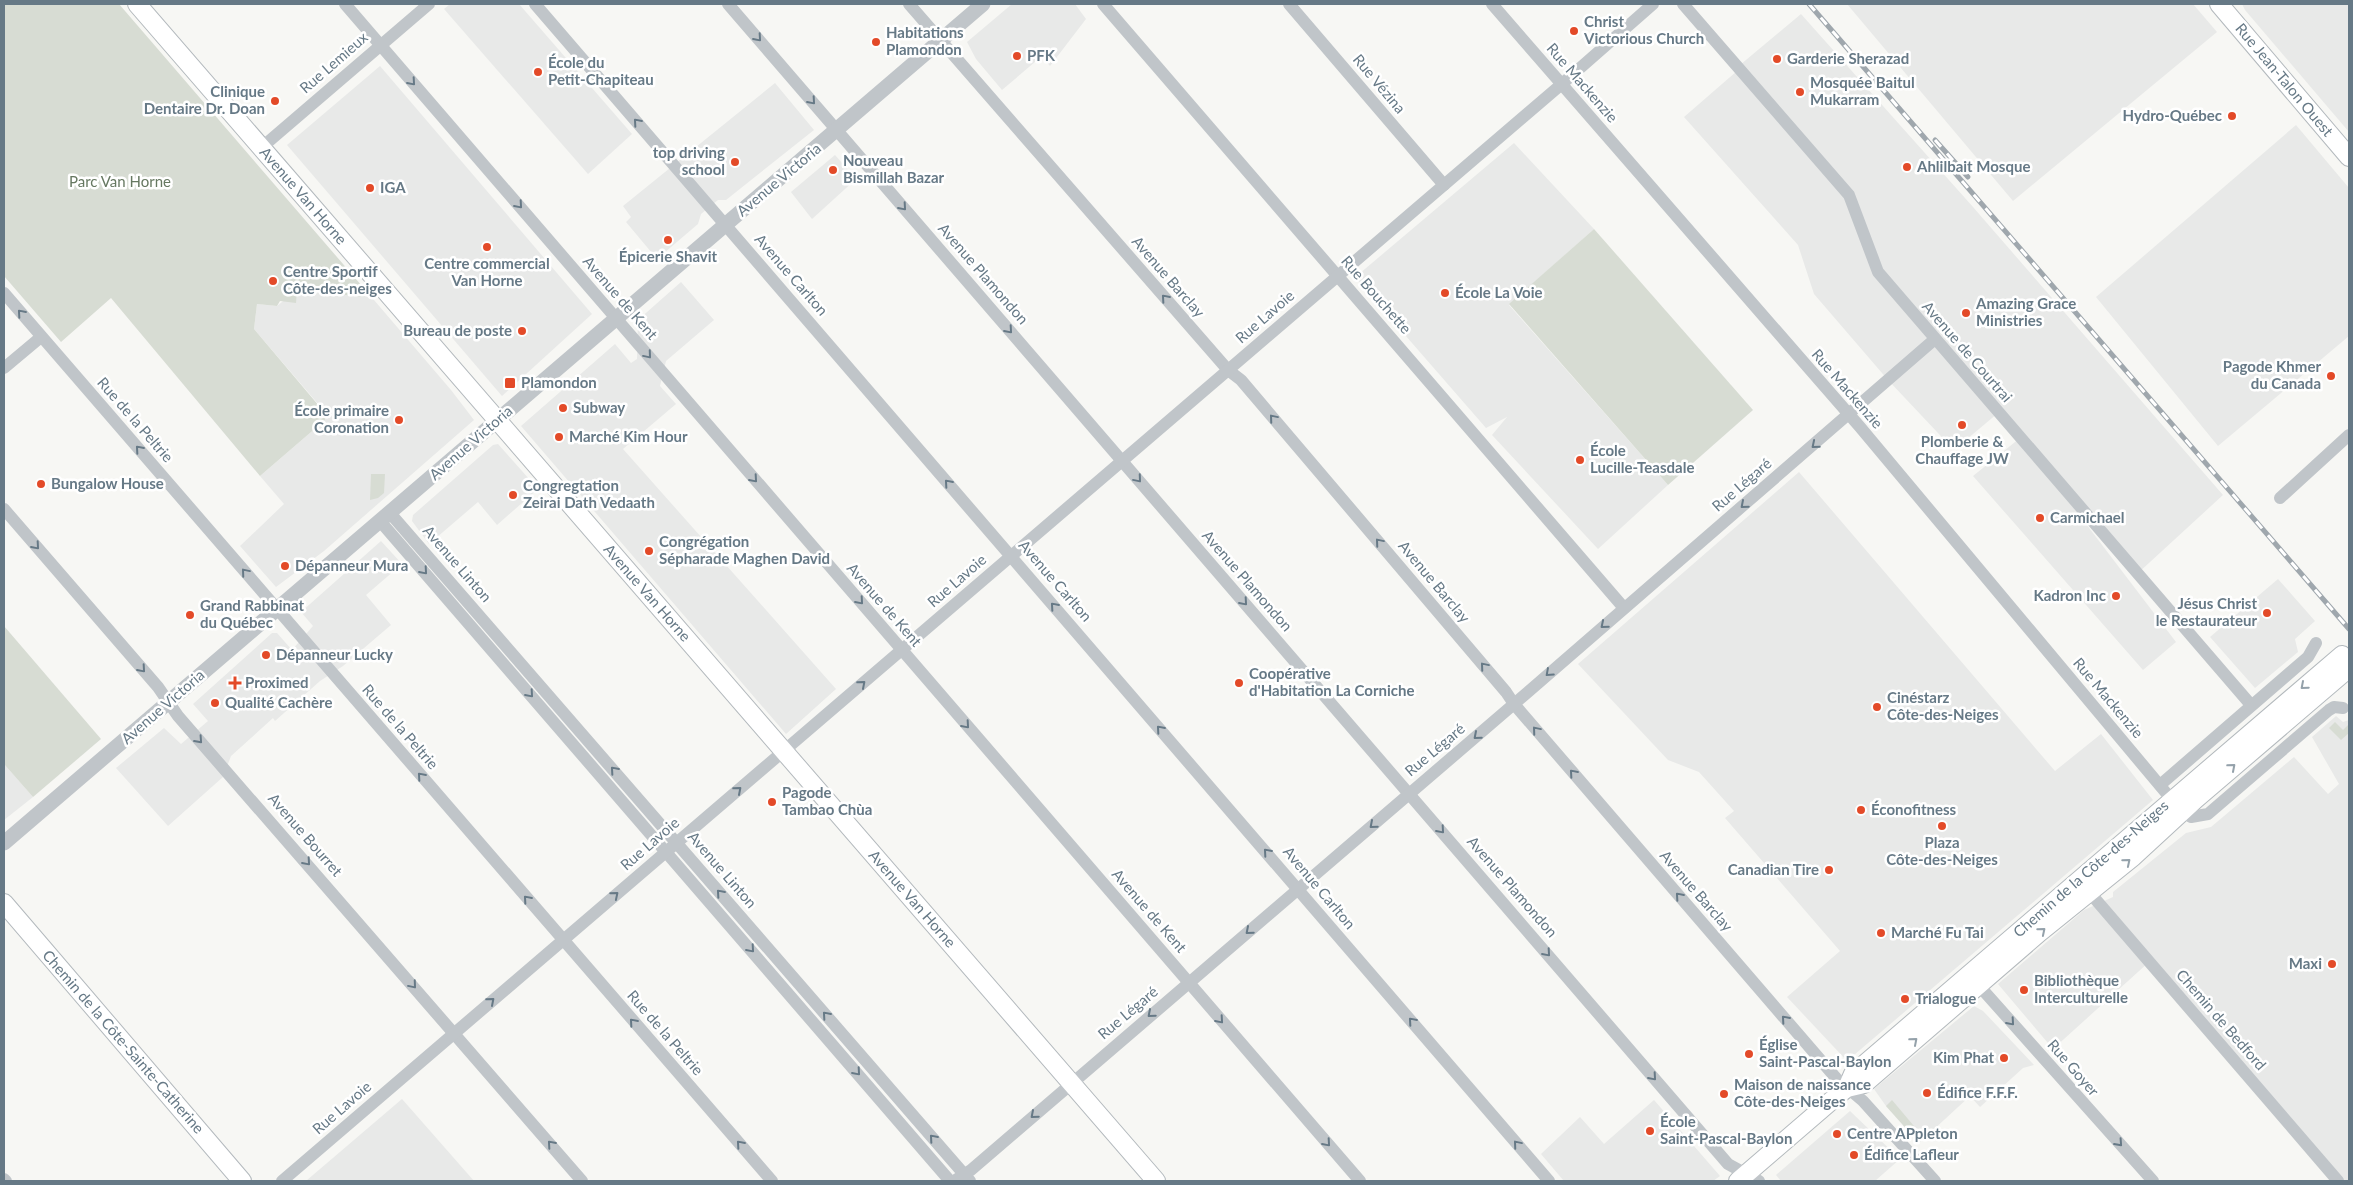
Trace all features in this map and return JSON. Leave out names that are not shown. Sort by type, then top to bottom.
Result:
[{"type":"main road","name":"Avenue Van Horne","points":[[137,4],[1156,1181]]},
{"type":"main road","name":"Rue Jean-Talon Ouest","points":[[2219,4],[2349,157]]},
{"type":"main road","name":"Chemin de la Côte-des-Neiges","points":[[1748,1179],[1847,1088],[1864,1084],[1974,980],[2346,661]]},
{"type":"main road","name":"Chemin de la Côte-Sainte-Catherine","points":[[4,903],[242,1181]]},
{"type":"street","name":"Avenue de Kent","points":[[344,4],[1360,1181]]},
{"type":"street","name":"Rue Lemieux","points":[[261,148],[429,4]]},
{"type":"street","name":"Avenue Carlton","points":[[535,4],[1549,1181]]},
{"type":"street","name":"Avenue Plamondon","points":[[728,4],[1728,1164],[1748,1179]]},
{"type":"street","name":"Avenue Barclay","points":[[908,4],[1228,370],[1247,388],[1506,692],[1514,704],[1836,1078],[1863,1102],[1935,1181]]},
{"type":"street","name":"Avenue Victoria","points":[[4,843],[984,4]]},
{"type":"street","name":"Rue Bouchette","points":[[1103,4],[1624,608]]},
{"type":"street","name":"Rue Vézina","points":[[1289,4],[1444,185]]},
{"type":"street","name":"Rue Mackenzie","points":[[1492,4],[1848,416],[2177,805]]},
{"type":"street","name":"Rue Lavoie","points":[[282,1181],[1563,84],[1653,4]]},
{"type":"street","name":"Avenue de Courtrai","points":[[1683,4],[1848,195],[1878,272],[2251,706]]},
{"type":"street","name":"Rue de la Peltrie","points":[[4,294],[772,1181]]},
{"type":"street","points":[[4,368],[41,337]]},
{"type":"street","name":"Rue Légaré","points":[[963,1179],[1071,1083],[1514,704],[1935,339]]},
{"type":"street","points":[[2280,498],[2349,435]]},
{"type":"street","name":"Avenue Bourret","points":[[4,509],[158,687],[168,702],[582,1181]]},
{"type":"street","name":"Avenue Linton","points":[[385,517],[677,843],[963,1179]]},
{"type":"street","name":"Avenue Linton","points":[[385,517],[667,852],[950,1181]]},
{"type":"street","name":"Chemin de la Côte-des-Neiges","points":[[2160,784],[2308,657],[2316,643]]},
{"type":"street","name":"Chemin de la Côte-des-Neiges","points":[[2177,805],[2191,818],[2208,814],[2329,710],[2337,707],[2343,708]]},
{"type":"street","name":"Chemin de Bedford","points":[[2084,886],[2338,1181]]},
{"type":"street","name":"Rue Goyer","points":[[1974,980],[2152,1181]]},
{"type":"shaded area","name":"École du Petit-Chapiteau","points":[[450,4],[519,4],[632,134],[588,174],[444,9]]},
{"type":"shaded area","points":[[1012,4],[1075,4],[1086,19],[1050,66],[1042,56],[1002,90],[976,59],[967,42]]},
{"type":"shaded area","points":[[1847,4],[2193,4],[2217,32],[2013,201]]},
{"type":"shaded area","points":[[2242,4],[2349,4],[2349,132],[2245,10]]},
{"type":"shaded area","points":[[1801,14],[1973,207],[2223,495],[2137,574],[2032,453],[2176,642],[2143,670],[1973,476],[2020,438],[1998,413],[1954,450],[1888,380],[1814,294],[1798,245],[1684,117],[1737,71],[1740,65]]},
{"type":"shaded area","points":[[380,66],[592,314],[502,396],[287,145]]},
{"type":"shaded area","points":[[775,83],[814,130],[726,200],[718,200],[701,214],[698,224],[657,259],[626,222],[631,217],[623,206]]},
{"type":"shaded area","points":[[2296,125],[2349,188],[2349,336],[2218,446],[2096,297]]},
{"type":"shaded area","name":"École La Voie","points":[[1514,143],[1594,229],[1509,305],[1668,485],[1598,549],[1492,435],[1507,417],[1486,428],[1358,281],[1359,274]]},
{"type":"shaded area","points":[[835,155],[856,179],[812,219],[791,192]]},
{"type":"shaded area","points":[[681,282],[714,320],[666,361],[660,386],[676,404],[623,449],[836,689],[786,734],[521,426],[615,344],[631,363],[637,359],[638,320]]},
{"type":"shaded area","name":"École primaire Coronation","points":[[297,290],[363,297],[368,293],[451,390],[474,420],[324,551],[276,587],[240,546],[284,504],[260,476],[325,420],[325,412],[254,329],[257,304],[277,306]]},
{"type":"shaded area","points":[[498,444],[538,489],[497,525],[478,502],[429,544],[412,521],[413,515],[493,445]]},
{"type":"shaded area","points":[[1799,472],[2055,771],[2101,734],[2153,800],[1847,1061],[1787,997],[1840,951],[1725,818],[1734,811],[1699,772],[1668,760],[1578,664]]},
{"type":"shaded area","points":[[381,541],[402,564],[366,595],[391,625],[343,666],[320,681],[275,721],[273,718],[231,756],[223,777],[168,826],[116,768],[164,728],[181,744],[208,721],[193,704],[272,633],[277,633],[292,650],[313,626],[301,612]]},
{"type":"shaded area","points":[[2278,579],[2315,621],[2295,639],[2298,652],[2255,688],[2210,637]]},
{"type":"shaded area","points":[[2336,716],[2343,722],[2349,720],[2349,1181],[2338,1181],[2149,962],[2053,1049],[1998,984],[2084,910],[2113,897],[2113,892],[2186,833],[2211,827],[2294,757],[2328,794],[2339,784],[2312,737]]},
{"type":"shaded area","points":[[4,764],[33,797],[4,820]]},
{"type":"shaded area","points":[[1974,1006],[1983,1011],[2034,1065],[2023,1068],[1980,1107],[1970,1096],[1919,1143],[1886,1106],[1874,1089]]},
{"type":"shaded area","points":[[402,1099],[474,1181],[306,1181]]},
{"type":"shaded area","name":"École Saint-Pascal-Baylon","points":[[1654,1100],[1720,1176],[1713,1181],[1564,1181],[1541,1154],[1580,1117],[1604,1144]]},
{"type":"shaded area","points":[[1850,1111],[1900,1159],[1875,1181],[1781,1181],[1776,1175]]},
{"type":"green space","name":"Parc Van Horne","points":[[4,4],[119,4],[368,293],[363,297],[297,290],[296,303],[280,301],[277,306],[257,304],[254,329],[325,413],[325,420],[260,476],[111,298],[61,342],[4,276]]},
{"type":"green space","points":[[1594,229],[1753,410],[1668,485],[1509,304]]},
{"type":"green space","points":[[371,474],[385,474],[384,493],[378,498],[370,500]]},
{"type":"green space","points":[[4,626],[101,739],[33,797],[4,764]]},
{"type":"green space","points":[[2335,722],[2343,730],[2349,724],[2349,733],[2341,740],[2329,728]]},
{"type":"green space","points":[[1892,1100],[1924,1138],[1919,1143],[1886,1106]]},
{"type":"railway","points":[[1809,4],[2349,629]]},
{"type":"railway","points":[[1935,140],[1968,177]]},
{"type":"place","name":"Christ Victorious Church","points":[[1574,31]]},
{"type":"place","name":"Habitations Plamondon","points":[[876,42]]},
{"type":"place","name":"PFK","points":[[1017,56]]},
{"type":"place","name":"Garderie Sherazad","points":[[1777,59]]},
{"type":"place","name":"École du Petit-Chapiteau","points":[[538,72]]},
{"type":"place","name":"Mosquée Baitul Mukarram","points":[[1800,92]]},
{"type":"place","name":"Clinique Dentaire Dr. Doan","points":[[275,101]]},
{"type":"place","name":"Hydro-Québec","points":[[2232,116]]},
{"type":"place","name":"top driving school","points":[[735,162]]},
{"type":"place","name":"Ahlilbait Mosque","points":[[1907,167]]},
{"type":"place","name":"Nouveau Bismillah Bazar","points":[[833,170]]},
{"type":"place","name":"IGA","points":[[370,188]]},
{"type":"place","name":"Épicerie Shavit","points":[[668,240]]},
{"type":"place","name":"Centre commercial Van Horne","points":[[487,247]]},
{"type":"place","name":"Centre Sportif Côte-des-neiges","points":[[273,281]]},
{"type":"place","name":"École La Voie","points":[[1445,293]]},
{"type":"place","name":"Amazing Grace Ministries","points":[[1966,313]]},
{"type":"place","name":"Bureau de poste","points":[[522,331]]},
{"type":"place","name":"Pagode Khmer du Canada","points":[[2331,376]]},
{"type":"place","name":"Plamondon","points":[[510,383]]},
{"type":"place","name":"Subway","points":[[563,408]]},
{"type":"place","name":"École primaire Coronation","points":[[399,420]]},
{"type":"place","name":"Plomberie & Chauffage JW","points":[[1962,425]]},
{"type":"place","name":"Marché Kim Hour","points":[[559,437]]},
{"type":"place","name":"École Lucille-Teasdale","points":[[1580,460]]},
{"type":"place","name":"Bungalow House","points":[[41,484]]},
{"type":"place","name":"Congregtation Zeirai Dath Vedaath","points":[[513,495]]},
{"type":"place","name":"Carmichael","points":[[2040,518]]},
{"type":"place","name":"Congrégation Sépharade Maghen David","points":[[649,551]]},
{"type":"place","name":"Dépanneur Mura","points":[[285,566]]},
{"type":"place","name":"Kadron Inc","points":[[2116,596]]},
{"type":"place","name":"Jésus Christ le Restaurateur","points":[[2267,613]]},
{"type":"place","name":"Grand Rabbinat du Québec","points":[[190,615]]},
{"type":"place","name":"Dépanneur Lucky","points":[[266,655]]},
{"type":"place","name":"Proximed","points":[[235,683]]},
{"type":"place","name":"Coopérative d'Habitation La Corniche","points":[[1239,683]]},
{"type":"place","name":"Qualité Cachère","points":[[215,703]]},
{"type":"place","name":"Cinéstarz Côte-des-Neiges","points":[[1877,707]]},
{"type":"place","name":"Pagode Tambao Chùa","points":[[772,802]]},
{"type":"place","name":"Éconofitness","points":[[1861,810]]},
{"type":"place","name":"Plaza Côte-des-Neiges","points":[[1942,826]]},
{"type":"place","name":"Canadian Tire","points":[[1829,870]]},
{"type":"place","name":"Marché Fu Tai","points":[[1881,933]]},
{"type":"place","name":"Maxi","points":[[2332,964]]},
{"type":"place","name":"Bibliothèque Interculturelle","points":[[2024,990]]},
{"type":"place","name":"Trialogue","points":[[1905,999]]},
{"type":"place","name":"Église Saint-Pascal-Baylon","points":[[1749,1054]]},
{"type":"place","name":"Kim Phat","points":[[2004,1058]]},
{"type":"place","name":"Édifice F.F.F.","points":[[1927,1093]]},
{"type":"place","name":"Maison de naissance Côte-des-Neiges","points":[[1724,1094]]},
{"type":"place","name":"École Saint-Pascal-Baylon","points":[[1650,1131]]},
{"type":"place","name":"Centre APpleton","points":[[1837,1134]]},
{"type":"place","name":"Édifice Lafleur","points":[[1854,1155]]}]
